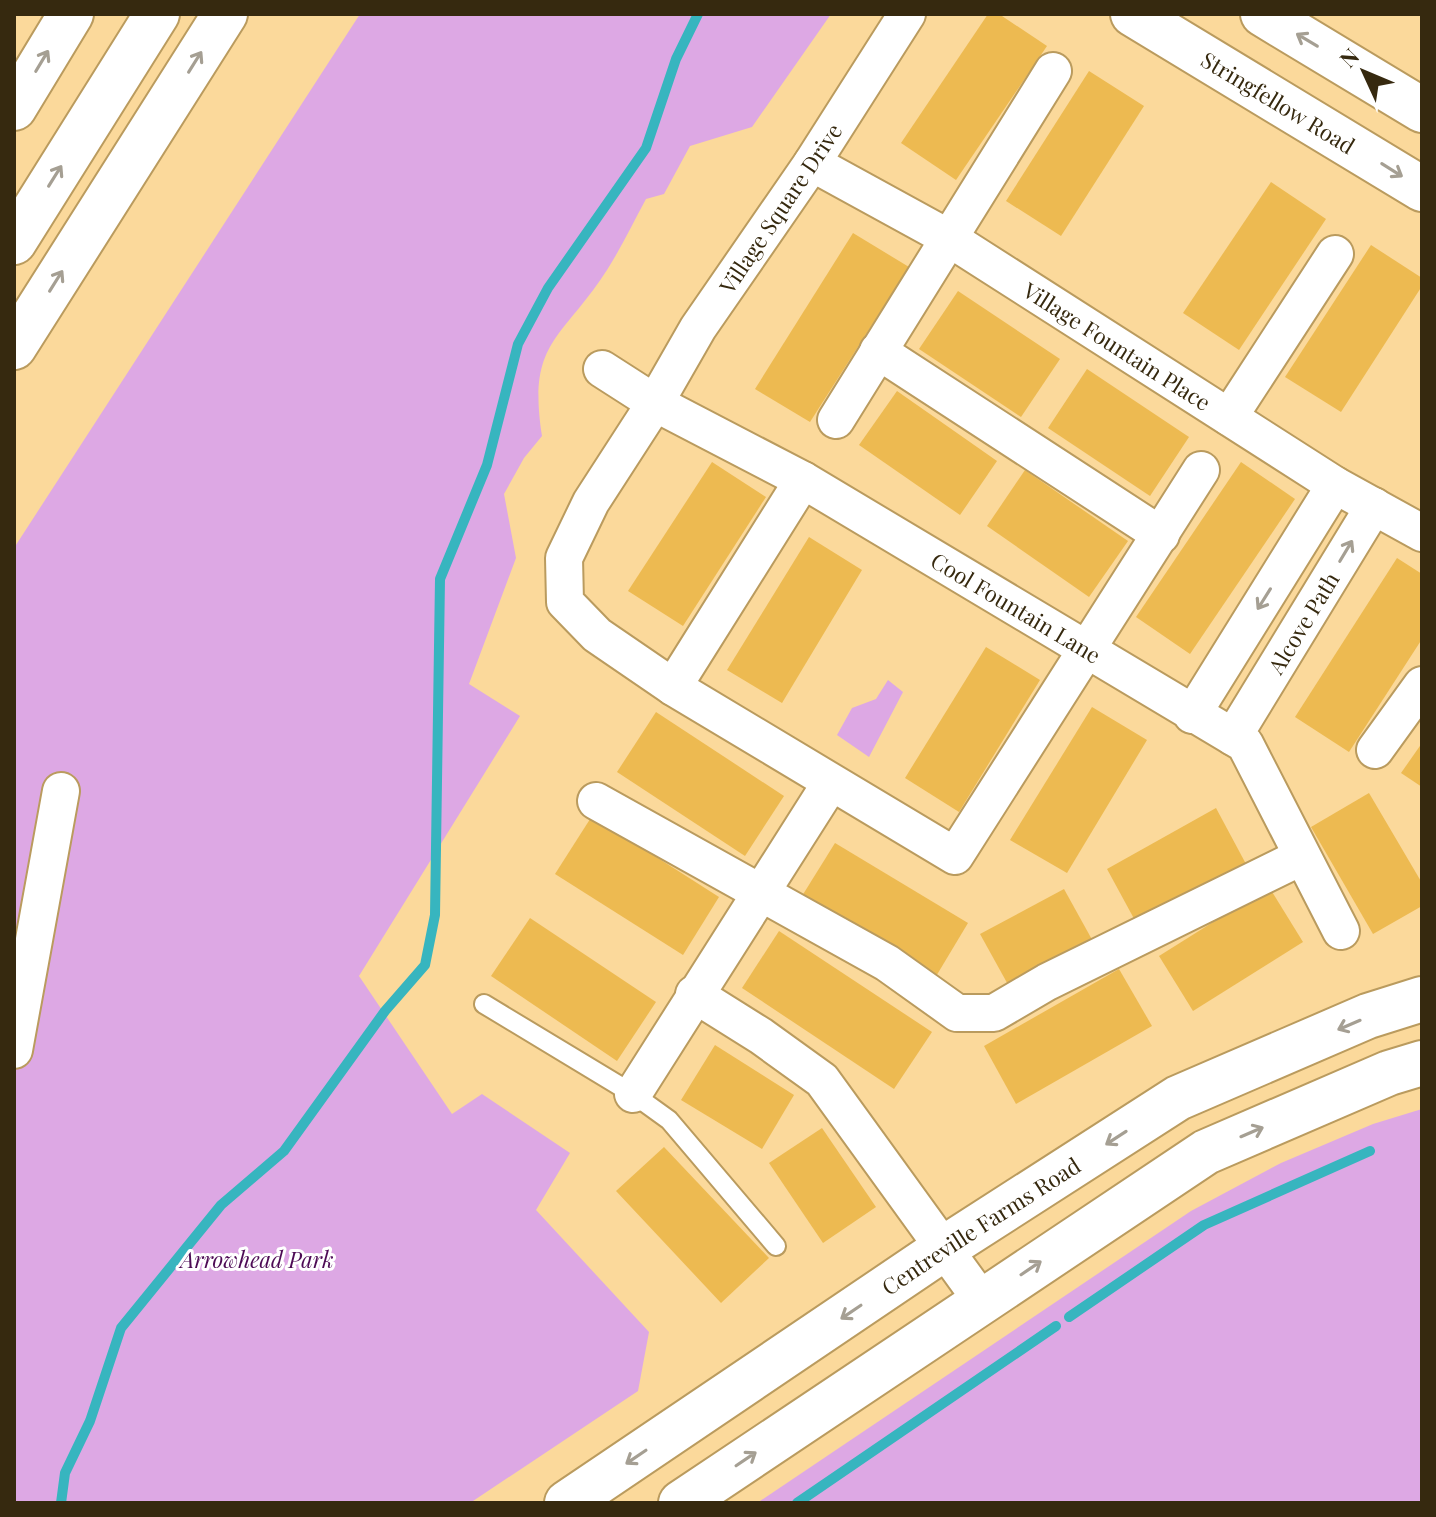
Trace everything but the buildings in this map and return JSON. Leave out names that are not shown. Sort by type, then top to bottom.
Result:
[{"type":"main road","points":[[14,108],[71,14]]},
{"type":"main road","points":[[14,242],[157,14]]},
{"type":"main road","points":[[14,347],[225,14]]},
{"type":"main road","name":"Stringfellow Road","points":[[1133,14],[1422,189]]},
{"type":"main road","points":[[1263,14],[1422,110]]},
{"type":"main road","name":"Centreville Farms Road","points":[[567,1503],[946,1247],[1178,1098],[1368,1016],[1422,999]]},
{"type":"main road","points":[[681,1503],[1206,1152],[1389,1073],[1422,1063]]},
{"type":"street","name":"Village Square Drive","points":[[907,14],[812,163],[698,328],[655,403],[591,502],[564,558],[565,602],[597,635],[673,687],[830,784],[955,856],[1087,651]]},
{"type":"street","points":[[836,420],[1053,71]]},
{"type":"street","name":"Village Fountain Place","points":[[812,163],[947,237],[1335,485],[1422,533]]},
{"type":"street","points":[[1229,417],[1335,254]]},
{"type":"street","points":[[878,351],[1161,535]]},
{"type":"street","name":"Cool Fountain Lane","points":[[602,369],[655,403],[803,480],[1245,744],[1341,931]]},
{"type":"street","points":[[1087,651],[1201,470]]},
{"type":"street","points":[[673,687],[803,480]]},
{"type":"street","name":"Alcove Path","points":[[1192,715],[1335,485]]},
{"type":"street","name":"Alcove Path","points":[[1233,737],[1374,506]]},
{"type":"street","points":[[1375,750],[1422,685]]},
{"type":"street","points":[[633,1094],[757,894],[830,784]]},
{"type":"street","points":[[14,1050],[61,791]]},
{"type":"street","points":[[596,801],[757,894],[887,963],[957,1013],[994,1013],[1047,982],[1301,857]]},
{"type":"street","points":[[694,994],[822,1080],[946,1247],[982,1301]]},
{"type":"lane","points":[[484,1004],[633,1094],[669,1120],[776,1246]]},
{"type":"green space","name":"Arrowhead Park","points":[[360,14],[831,14],[752,127],[690,146],[664,194],[646,199],[607,270],[563,328],[544,360],[539,404],[542,436],[524,458],[504,494],[516,558],[469,684],[520,716],[359,976],[452,1114],[482,1094],[570,1153],[536,1210],[649,1332],[638,1391],[470,1503],[14,1503],[14,548]]},
{"type":"green space","points":[[888,680],[903,692],[869,757],[837,735],[852,708],[876,699]]},
{"type":"green space","points":[[1422,1109],[1422,1503],[757,1503],[1191,1211],[1281,1163],[1373,1124]]},
{"type":"waterway","points":[[61,1503],[65,1473],[90,1421],[121,1328],[221,1205],[284,1151],[385,1011],[425,965],[435,915],[440,579],[487,465],[518,344],[548,288],[646,148],[676,59],[698,14]]},
{"type":"waterway","points":[[1069,1317],[1204,1225],[1370,1151]]},
{"type":"waterway","points":[[797,1503],[1056,1326]]}]
